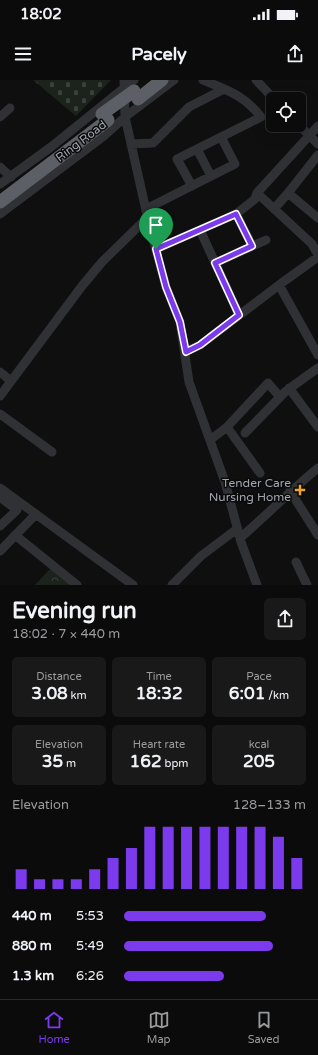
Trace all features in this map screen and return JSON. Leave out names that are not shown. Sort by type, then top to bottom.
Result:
[{"type":"highway","name":"Ring Road","points":[[0,202],[106,117],[148,80]]},
{"type":"highway","name":"Ring Road","points":[[0,192],[52,154],[162,80]]},
{"type":"street","points":[[0,214],[87,149],[124,84],[134,80]]},
{"type":"street","points":[[0,184],[46,151],[106,117],[125,117],[174,80]]},
{"type":"street","points":[[192,186],[177,159],[261,117],[243,98],[203,80]]},
{"type":"street","points":[[256,80],[267,92]]},
{"type":"street","points":[[124,84],[125,117],[166,287],[180,322],[190,382],[225,482],[239,533],[257,585]]},
{"type":"street","points":[[132,144],[153,143],[189,107],[224,89]]},
{"type":"street","points":[[0,117],[10,108]]},
{"type":"street","points":[[156,249],[236,214],[255,200],[257,193],[308,135],[318,126]]},
{"type":"street","points":[[305,132],[318,144]]},
{"type":"street","points":[[0,396],[82,286],[147,213],[192,186],[235,164],[221,137]]},
{"type":"street","points":[[197,149],[211,176]]},
{"type":"street","points":[[274,208],[318,155]]},
{"type":"street","points":[[0,166],[11,177]]},
{"type":"street","points":[[186,352],[200,345],[318,256],[312,244],[257,193]]},
{"type":"street","points":[[288,193],[318,218]]},
{"type":"street","points":[[236,214],[252,246]]},
{"type":"street","points":[[200,230],[239,315]]},
{"type":"street","points":[[215,263],[266,240]]},
{"type":"street","points":[[279,285],[318,355]]},
{"type":"street","points":[[245,433],[290,388],[318,368]]},
{"type":"street","points":[[0,372],[10,381]]},
{"type":"street","points":[[210,440],[227,427],[268,383],[280,397]]},
{"type":"street","points":[[290,388],[318,427]]},
{"type":"street","points":[[0,414],[52,452]]},
{"type":"street","points":[[227,427],[260,473]]},
{"type":"street","points":[[172,585],[201,556],[262,519],[290,491],[318,468]]},
{"type":"street","points":[[0,488],[133,585]]},
{"type":"street","points":[[290,491],[318,535]]},
{"type":"street","points":[[0,497],[17,510],[0,526]]},
{"type":"street","points":[[0,550],[36,514]]},
{"type":"street","points":[[15,535],[77,585]]},
{"type":"street","points":[[296,562],[307,585]]},
{"type":"green space","points":[[33,80],[111,80],[76,116]]},
{"type":"green space","points":[[51,568],[72,585],[35,585]]},
{"type":"place","name":"Tender Care Nursing Home","points":[[300,490]]},
{"type":"route","points":[[236,214],[252,246],[215,263],[239,315],[200,345],[186,352],[180,322],[166,287],[156,249],[236,214]]}]
